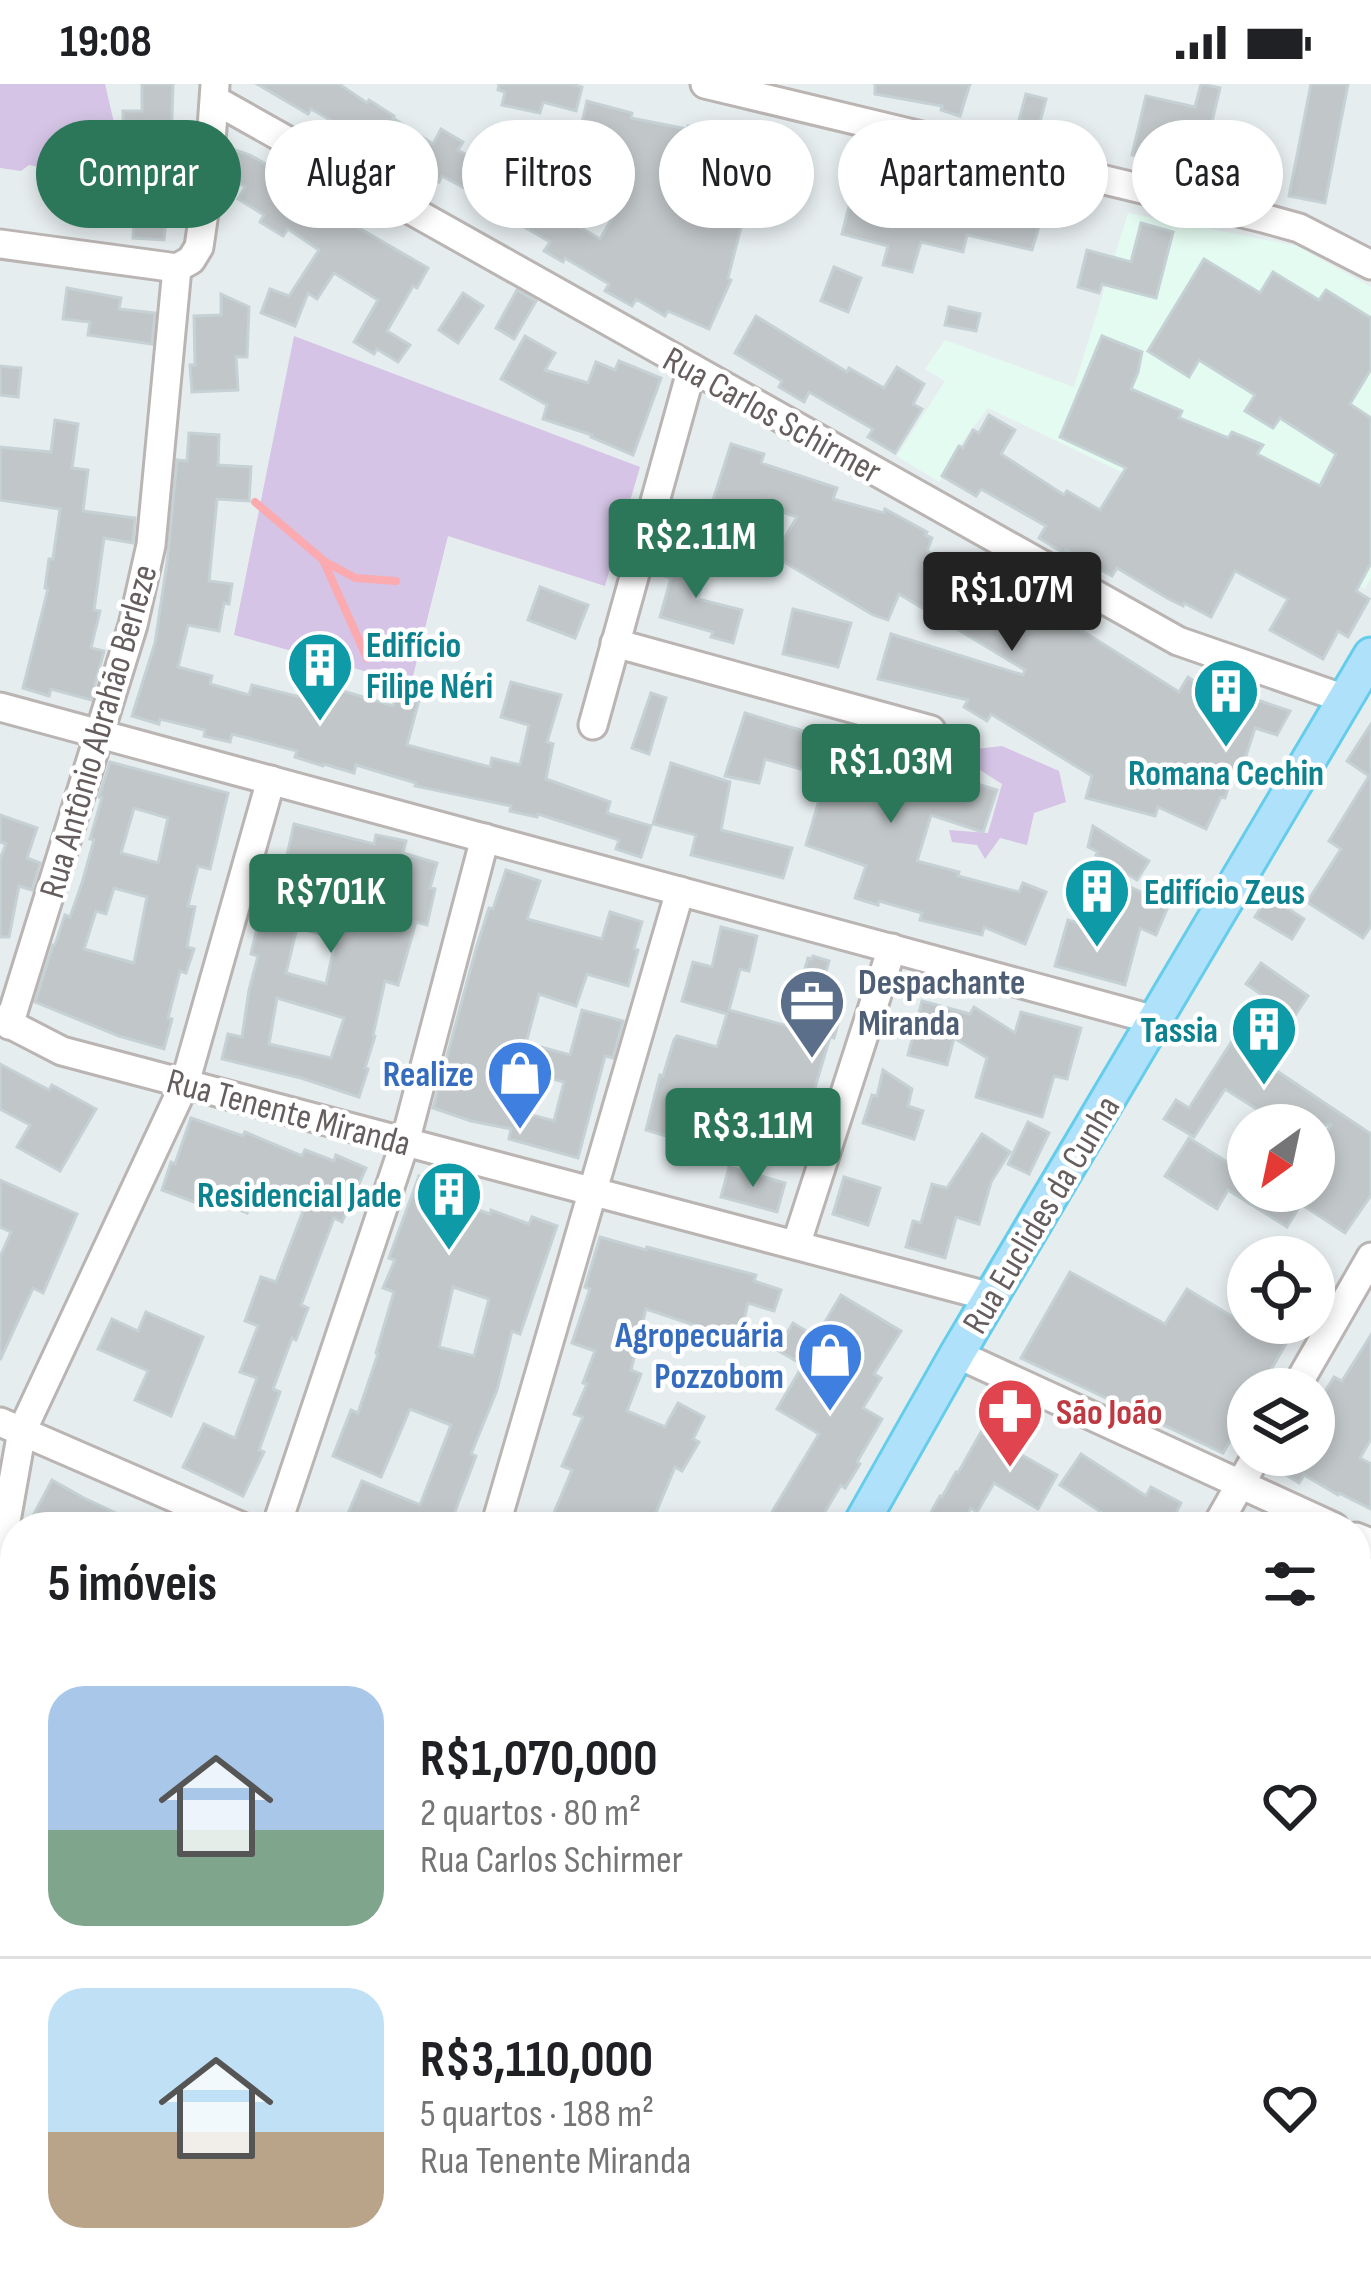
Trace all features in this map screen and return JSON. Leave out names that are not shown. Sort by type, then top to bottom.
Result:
[{"type":"main road","name":"Rua Euclides da Cunha","points":[[867,1512],[1371,656]]},
{"type":"street","points":[[705,84],[1263,218],[1299,228],[1371,265]]},
{"type":"street","name":"Rua Antônio Abrahão Berleze","points":[[4,1022],[134,625],[151,545],[177,268],[191,260],[199,247],[215,92]]},
{"type":"street","name":"Rua Carlos Schirmer","points":[[215,92],[1178,641],[1345,699]]},
{"type":"street","points":[[0,244],[177,268]]},
{"type":"street","points":[[592,725],[692,368]]},
{"type":"street","points":[[615,643],[931,730]]},
{"type":"street","points":[[0,707],[1155,1020]]},
{"type":"street","points":[[4,1512],[11,1426],[185,1083],[271,780]]},
{"type":"street","points":[[281,1512],[405,1142],[484,838]]},
{"type":"street","points":[[499,1512],[680,891]]},
{"type":"street","points":[[796,1245],[892,948]]},
{"type":"street","name":"Rua Tenente Miranda","points":[[4,1022],[62,1051],[991,1297]]},
{"type":"street","points":[[1307,1368],[1371,1257]]},
{"type":"street","points":[[957,1354],[1300,1512]]},
{"type":"street","points":[[11,1426],[208,1512]]},
{"type":"street","points":[[1224,1512],[1244,1476]]},
{"type":"shaded area","points":[[0,84],[105,84],[113,120],[36,120],[36,166],[21,171],[0,168]]},
{"type":"shaded area","points":[[1128,213],[1132,214],[1132,228],[1205,228],[1297,246],[1371,287],[1371,578],[1365,589],[988,408],[939,482],[897,456],[945,381],[925,369],[945,340],[1074,387]]},
{"type":"shaded area","points":[[294,336],[640,467],[605,586],[448,536],[411,684],[234,635]]},
{"type":"shaded area","points":[[1002,746],[1059,771],[1066,802],[1034,813],[1027,845],[1000,838],[985,859],[977,845],[952,842],[949,830],[988,833],[1002,784],[969,763],[976,749]]},
{"type":"building","points":[[142,84],[173,84],[172,120],[123,120],[123,111],[142,111]]},
{"type":"building","points":[[257,84],[339,84],[396,120],[330,120],[311,109],[308,114]]},
{"type":"building","points":[[499,84],[582,87],[576,111],[543,102],[540,113],[502,105],[505,92],[498,90]]},
{"type":"building","points":[[875,84],[970,84],[960,116],[941,110],[942,106],[875,94]]},
{"type":"building","points":[[1201,84],[1220,88],[1212,120],[1140,120],[1146,96],[1195,107]]},
{"type":"building","points":[[1311,84],[1348,84],[1325,203],[1289,196]]},
{"type":"building","points":[[1026,94],[1046,99],[1041,120],[1019,120]]},
{"type":"building","points":[[587,101],[659,124],[659,228],[741,228],[731,280],[709,329],[668,311],[665,316],[636,299],[632,306],[605,291],[609,284],[544,251],[550,242],[526,228],[582,228],[600,239],[607,228],[635,228],[635,120],[583,120]]},
{"type":"building","points":[[441,129],[462,141],[458,150],[462,152],[462,187],[442,176],[439,182]]},
{"type":"building","points":[[241,152],[265,164],[265,225],[260,222],[264,215],[241,201],[245,187],[241,184]]},
{"type":"building","points":[[134,228],[165,228],[164,240],[133,238]]},
{"type":"building","points":[[270,228],[359,228],[428,268],[387,331],[410,345],[398,362],[354,342],[378,300],[334,273],[317,299],[308,293],[295,326],[261,313],[270,289],[289,296],[319,250],[288,229],[283,236]]},
{"type":"building","points":[[844,228],[1039,228],[1032,250],[967,235],[963,252],[921,242],[912,272],[883,265],[888,246],[842,234]]},
{"type":"building","points":[[1140,228],[1173,232],[1156,298],[1102,284],[1099,293],[1078,287],[1087,250],[1131,262]]},
{"type":"building","points":[[1204,259],[1260,293],[1273,272],[1319,300],[1326,290],[1371,318],[1371,369],[1350,404],[1371,418],[1371,563],[1356,591],[1369,599],[1348,637],[1338,631],[1323,659],[1270,630],[1288,599],[1235,571],[1211,617],[1117,568],[1112,576],[1064,553],[1039,538],[1046,526],[981,489],[976,496],[942,476],[959,446],[963,448],[973,430],[979,433],[989,415],[1015,430],[1001,454],[1064,495],[1067,491],[1100,510],[1126,468],[1060,437],[1102,336],[1142,352],[1131,389],[1182,411],[1179,418],[1228,438],[1232,432],[1263,445],[1257,454],[1320,486],[1336,454],[1280,418],[1273,428],[1245,411],[1255,395],[1199,360],[1189,377],[1148,351]]},
{"type":"building","points":[[834,267],[861,278],[848,312],[821,301]]},
{"type":"building","points":[[67,288],[121,298],[119,309],[155,313],[152,344],[88,335],[90,322],[63,319]]},
{"type":"building","points":[[517,290],[536,301],[514,339],[496,328]]},
{"type":"building","points":[[463,293],[483,306],[458,343],[439,330]]},
{"type":"building","points":[[221,294],[249,307],[247,357],[236,357],[238,390],[192,392],[194,316],[221,315]]},
{"type":"building","points":[[949,307],[980,314],[976,331],[945,325]]},
{"type":"building","points":[[756,316],[847,372],[849,368],[884,388],[897,367],[924,384],[913,404],[922,409],[895,453],[868,437],[873,429],[809,392],[804,402],[779,387],[782,381],[735,353]]},
{"type":"building","points":[[525,336],[555,353],[545,370],[588,383],[596,362],[615,370],[619,361],[661,378],[633,455],[543,419],[547,405],[501,379]]},
{"type":"building","points":[[0,366],[21,368],[18,397],[0,395]]},
{"type":"building","points":[[55,420],[78,424],[72,468],[88,470],[83,511],[135,518],[133,543],[104,538],[94,610],[100,611],[91,648],[104,651],[91,700],[51,689],[49,696],[23,688],[48,589],[60,509],[0,500],[0,447],[51,452]]},
{"type":"building","points":[[189,433],[219,435],[218,465],[251,467],[249,501],[217,499],[209,581],[232,584],[229,604],[224,603],[219,631],[188,625],[178,667],[212,676],[210,684],[249,695],[252,685],[312,700],[317,683],[393,706],[398,690],[420,696],[407,745],[490,767],[492,758],[520,765],[529,725],[501,717],[511,682],[561,695],[547,742],[553,744],[546,779],[610,802],[607,813],[651,826],[641,857],[616,849],[619,840],[538,814],[510,811],[511,806],[415,786],[356,765],[354,773],[323,766],[295,757],[297,751],[232,734],[230,742],[204,736],[205,730],[132,716],[155,643],[177,460],[187,461]]},
{"type":"building","points":[[731,444],[764,454],[761,463],[837,488],[833,499],[884,513],[885,509],[927,532],[932,538],[927,551],[971,573],[1051,629],[1059,616],[1179,692],[1188,677],[1208,690],[1210,684],[1290,711],[1277,735],[1255,728],[1240,774],[1233,772],[1225,798],[1221,797],[1206,829],[1158,807],[1155,816],[1086,798],[1092,776],[991,714],[987,721],[964,707],[968,700],[878,679],[891,634],[1023,675],[1025,670],[899,594],[888,620],[774,556],[797,517],[749,501],[739,533],[706,522]]},
{"type":"building","points":[[671,553],[708,563],[698,599],[742,610],[733,643],[711,637],[713,632],[660,617],[671,578],[665,576]]},
{"type":"building","points":[[540,587],[588,605],[575,638],[528,620]]},
{"type":"building","points":[[793,609],[851,623],[838,667],[783,654]]},
{"type":"building","points":[[651,693],[666,698],[649,754],[632,748]]},
{"type":"building","points":[[745,713],[926,767],[929,760],[950,768],[948,775],[997,790],[983,832],[931,815],[917,861],[1019,892],[1023,883],[1046,892],[1025,944],[984,927],[982,935],[920,920],[922,913],[855,898],[866,866],[806,845],[826,776],[765,759],[759,783],[725,776]]},
{"type":"building","points":[[1371,724],[1371,926],[1363,938],[1307,902],[1341,849],[1329,841],[1369,776],[1347,761]]},
{"type":"building","points":[[110,762],[228,793],[210,869],[198,866],[188,906],[195,907],[187,947],[194,949],[186,973],[180,971],[164,1049],[35,1002],[53,945],[82,883]],"holes":[[[134,808],[168,818],[158,863],[121,853]],[[114,888],[147,897],[134,963],[84,949],[96,911],[106,914]]]},
{"type":"building","points":[[671,763],[730,782],[721,830],[792,848],[783,878],[691,855],[696,835],[653,824]]},
{"type":"building","points":[[0,815],[37,828],[27,858],[40,863],[32,890],[19,886],[9,937],[0,937],[0,859],[6,844],[0,842]]},
{"type":"building","points":[[294,824],[374,844],[376,835],[406,841],[403,853],[437,863],[427,925],[416,922],[398,985],[385,981],[359,1097],[222,1059],[228,1034],[242,1037],[258,956],[251,954],[257,928],[270,931]],"holes":[[[297,928],[336,938],[326,984],[286,973]],[[277,998],[344,1018],[331,1058],[269,1044]]]},
{"type":"building","points":[[1093,826],[1149,861],[1137,880],[1088,847]]},
{"type":"building","points":[[506,870],[540,881],[527,919],[602,939],[610,912],[642,922],[628,986],[587,974],[576,1006],[539,994],[526,1043],[570,1055],[582,1010],[623,1021],[613,1058],[605,1056],[578,1158],[509,1139],[511,1129],[433,1108],[476,949],[489,908],[493,909]],"holes":[[[514,1069],[564,1082],[554,1121],[506,1108]]]},
{"type":"building","name":"Edifício Zeus","points":[[1121,883],[1167,909],[1156,935],[1140,928],[1125,985],[1055,966],[1068,920],[1101,929]]},
{"type":"building","points":[[1268,896],[1304,919],[1292,939],[1255,917]]},
{"type":"building","points":[[721,927],[757,936],[749,971],[740,969],[729,1010],[791,1027],[808,958],[813,956],[829,961],[819,996],[844,1004],[793,1147],[694,1116],[686,1142],[646,1130],[660,1075],[677,1036],[717,1047],[727,1014],[682,1001],[693,962],[712,967]]},
{"type":"building","points":[[1261,963],[1308,996],[1294,1017],[1246,984]]},
{"type":"building","points":[[922,1001],[970,1014],[974,1007],[1015,1033],[1021,1012],[1081,1028],[1067,1079],[1054,1076],[1042,1117],[976,1097],[987,1058],[954,1038],[947,1065],[908,1055]]},
{"type":"building","points":[[1232,1041],[1326,1104],[1249,1104],[1225,1089],[1194,1137],[1164,1119],[1176,1100],[1189,1108]]},
{"type":"building","points":[[0,1064],[96,1109],[60,1171],[17,1147],[30,1125],[0,1109]]},
{"type":"building","points":[[883,1070],[912,1089],[908,1106],[923,1111],[914,1139],[863,1123]]},
{"type":"building","points":[[1335,1110],[1371,1134],[1371,1195],[1345,1233],[1313,1212],[1335,1212]]},
{"type":"building","points":[[191,1118],[243,1136],[245,1132],[302,1156],[305,1150],[334,1161],[336,1155],[366,1168],[342,1222],[334,1218],[301,1305],[308,1308],[273,1389],[280,1392],[259,1450],[264,1452],[243,1496],[183,1467],[204,1424],[235,1438],[257,1378],[240,1372],[258,1326],[245,1321],[261,1277],[276,1282],[305,1206],[258,1187],[247,1213],[200,1192],[197,1203],[162,1190]]},
{"type":"building","points":[[1028,1122],[1049,1133],[1029,1174],[1008,1164]]},
{"type":"building","points":[[982,1134],[1010,1152],[991,1182],[979,1224],[956,1217],[945,1258],[906,1247],[913,1221],[921,1223],[932,1184],[947,1188]]},
{"type":"building","points":[[1189,1138],[1227,1162],[1227,1192],[1217,1209],[1165,1176]]},
{"type":"building","points":[[729,1167],[785,1183],[777,1212],[721,1197]]},
{"type":"building","points":[[419,1176],[453,1188],[448,1200],[529,1224],[532,1217],[557,1226],[520,1334],[512,1331],[455,1512],[349,1512],[362,1481],[420,1505],[451,1425],[410,1409],[381,1477],[333,1456],[351,1410],[358,1413],[378,1354],[394,1292],[383,1288],[395,1260],[389,1258]],"holes":[[[453,1287],[489,1299],[474,1356],[439,1347]]]},
{"type":"building","points":[[844,1177],[880,1188],[868,1225],[833,1214]]},
{"type":"building","points":[[0,1180],[77,1214],[43,1293],[33,1288],[0,1360],[0,1257],[11,1232],[0,1227]]},
{"type":"building","points":[[1263,1212],[1296,1212],[1287,1227]]},
{"type":"building","points":[[600,1237],[756,1275],[754,1281],[781,1290],[774,1311],[748,1303],[739,1340],[646,1309],[631,1370],[641,1374],[627,1411],[665,1427],[678,1403],[704,1417],[693,1439],[699,1442],[682,1471],[675,1467],[656,1512],[554,1512],[572,1470],[562,1466],[583,1417],[574,1414],[595,1351],[572,1343],[590,1289],[585,1287]]},
{"type":"building","points":[[1070,1272],[1165,1324],[1187,1289],[1227,1313],[1227,1344],[1286,1344],[1272,1368],[1227,1368],[1227,1446],[1223,1453],[1021,1358]]},
{"type":"building","points":[[841,1295],[901,1331],[874,1374],[881,1378],[863,1408],[882,1419],[845,1488],[841,1485],[825,1512],[772,1512],[819,1434],[777,1409],[803,1365],[777,1350],[793,1323],[816,1337]]},
{"type":"building","points":[[146,1312],[203,1337],[171,1416],[135,1400],[148,1371],[98,1349],[112,1319],[138,1331]]},
{"type":"building","points":[[1371,1335],[1371,1439],[1360,1458],[1371,1464],[1371,1509],[1306,1476],[1335,1476],[1335,1378],[1342,1381]]},
{"type":"building","name":"São João","points":[[981,1432],[1057,1475],[1038,1509],[994,1483],[977,1512],[971,1508],[969,1512],[931,1512]]},
{"type":"building","points":[[1081,1454],[1146,1496],[1151,1487],[1181,1503],[1176,1512],[1101,1512],[1060,1485]]},
{"type":"building","points":[[52,1480],[114,1512],[35,1512]]},
{"type":"waterway","points":[[255,502],[323,560],[367,658]]},
{"type":"waterway","points":[[324,561],[355,578],[396,581]]},
{"type":"place","name":"Edifício Filipe Néri","points":[[320,724]]},
{"type":"place","name":"Romana Cechin","points":[[1226,750]]},
{"type":"place","name":"Edifício Zeus","points":[[1097,950]]},
{"type":"place","name":"Despachante Miranda","points":[[812,1061]]},
{"type":"place","name":"Tassia","points":[[1264,1088]]},
{"type":"place","name":"Realize","points":[[520,1132]]},
{"type":"place","name":"Residencial Jade","points":[[449,1253]]},
{"type":"place","name":"Agropecuária Pozzobom","points":[[830,1414]]},
{"type":"place","name":"São João","points":[[1010,1470]]}]
